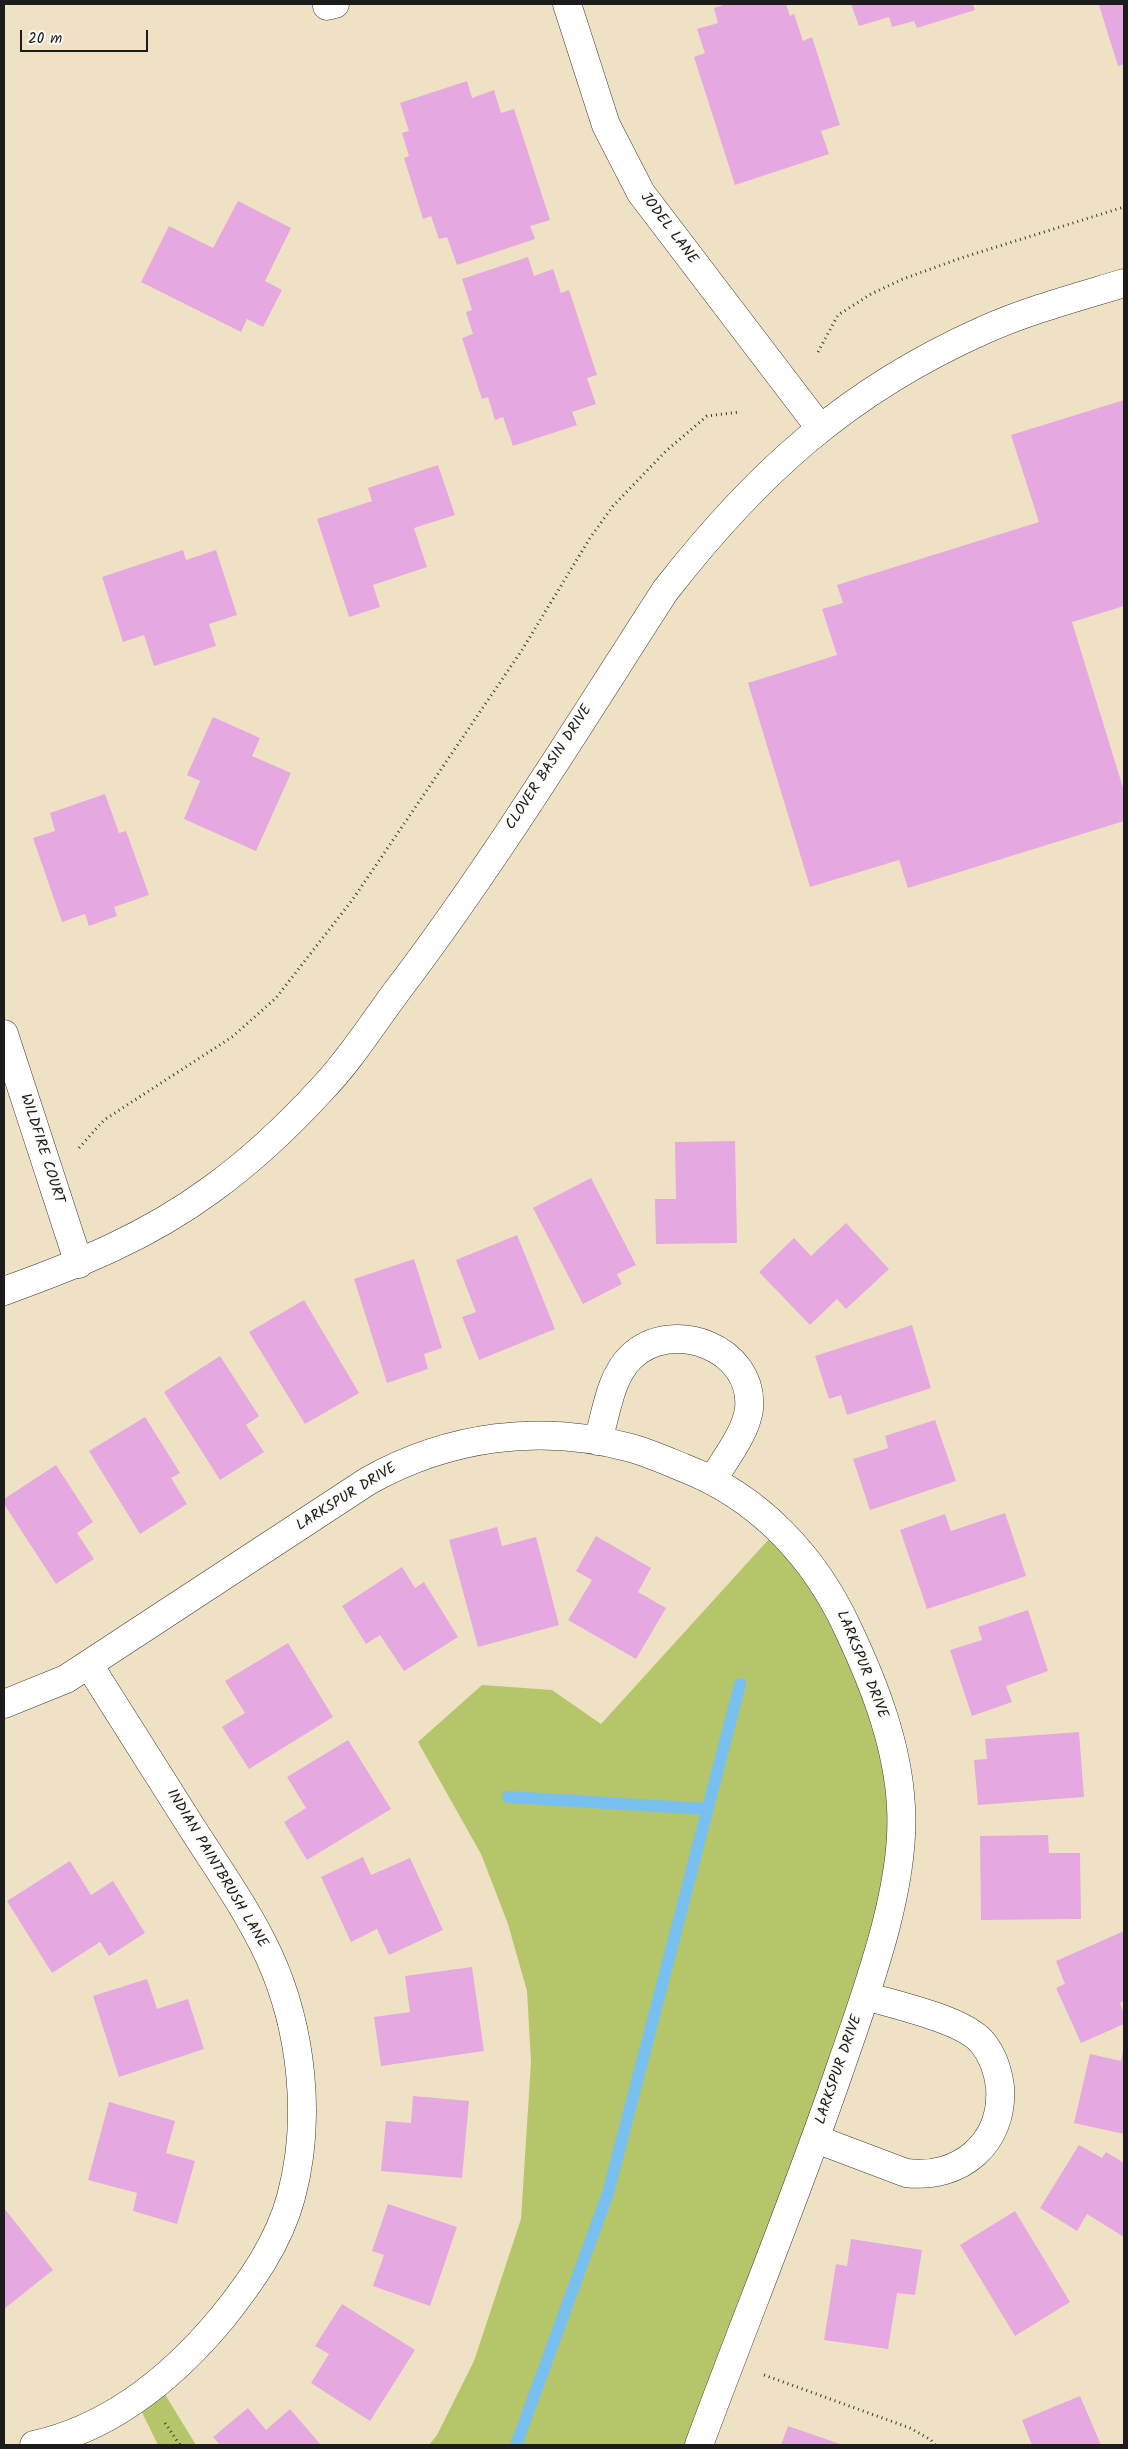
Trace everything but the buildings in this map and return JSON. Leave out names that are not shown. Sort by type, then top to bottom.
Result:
[{"type":"street","name":"JODEL LANE","points":[[567,4],[606,126],[641,193],[820,428]]},
{"type":"street","name":"CLOVER BASIN DRIVE","points":[[4,1290],[79,1264],[135,1238],[213,1189],[279,1133],[323,1088],[453,916],[665,591],[702,544],[781,460],[874,388],[935,354],[985,329],[1042,308],[1124,283]]},
{"type":"street","name":"WILDFIRE COURT","points":[[4,1034],[79,1264]]},
{"type":"street","points":[[598,1441],[613,1389],[623,1366],[631,1356],[643,1348],[669,1340],[696,1340],[709,1344],[725,1354],[739,1372],[747,1392],[749,1409],[742,1429],[712,1479]]},
{"type":"street","name":"LARKSPUR DRIVE","points":[[4,1704],[66,1679],[89,1665],[368,1481],[406,1462],[451,1446],[499,1437],[538,1434],[598,1441],[632,1448],[712,1479],[743,1498],[779,1528],[817,1574],[833,1599],[856,1646],[884,1720],[899,1787],[900,1841],[895,1881],[866,1996],[816,2139],[699,2445]]},
{"type":"street","name":"INDIAN PAINTBRUSH LANE","points":[[34,2445],[84,2428],[130,2403],[158,2384],[209,2334],[258,2271],[282,2222],[291,2197],[301,2124],[297,2049],[283,1994],[269,1956],[245,1912],[89,1665]]},
{"type":"street","points":[[816,2139],[906,2173],[920,2175],[947,2170],[976,2154],[988,2140],[995,2127],[999,2112],[999,2080],[990,2053],[981,2041],[956,2024],[866,1996]]},
{"type":"path","points":[[818,352],[838,315],[871,294],[903,279],[961,258],[1124,207]]},
{"type":"path","points":[[52,1181],[95,1127],[232,1037],[276,998],[363,884],[522,650],[590,538],[613,506],[666,450],[707,416],[739,412]]},
{"type":"path","points":[[763,2374],[910,2428],[926,2437],[935,2445]]},
{"type":"path","points":[[165,2422],[180,2445]]},
{"type":"green space","points":[[779,1528],[871,1682],[899,1861],[699,2445],[429,2445],[437,2435],[474,2361],[521,2219],[531,2062],[527,1991],[508,1924],[481,1854],[418,1742],[482,1685],[552,1690],[601,1724]]},
{"type":"green space","points":[[158,2383],[196,2445],[158,2445],[136,2400]]},
{"type":"waterway","points":[[516,2445],[608,2193],[740,1684]]},
{"type":"waterway","points":[[508,1797],[707,1809]]}]
